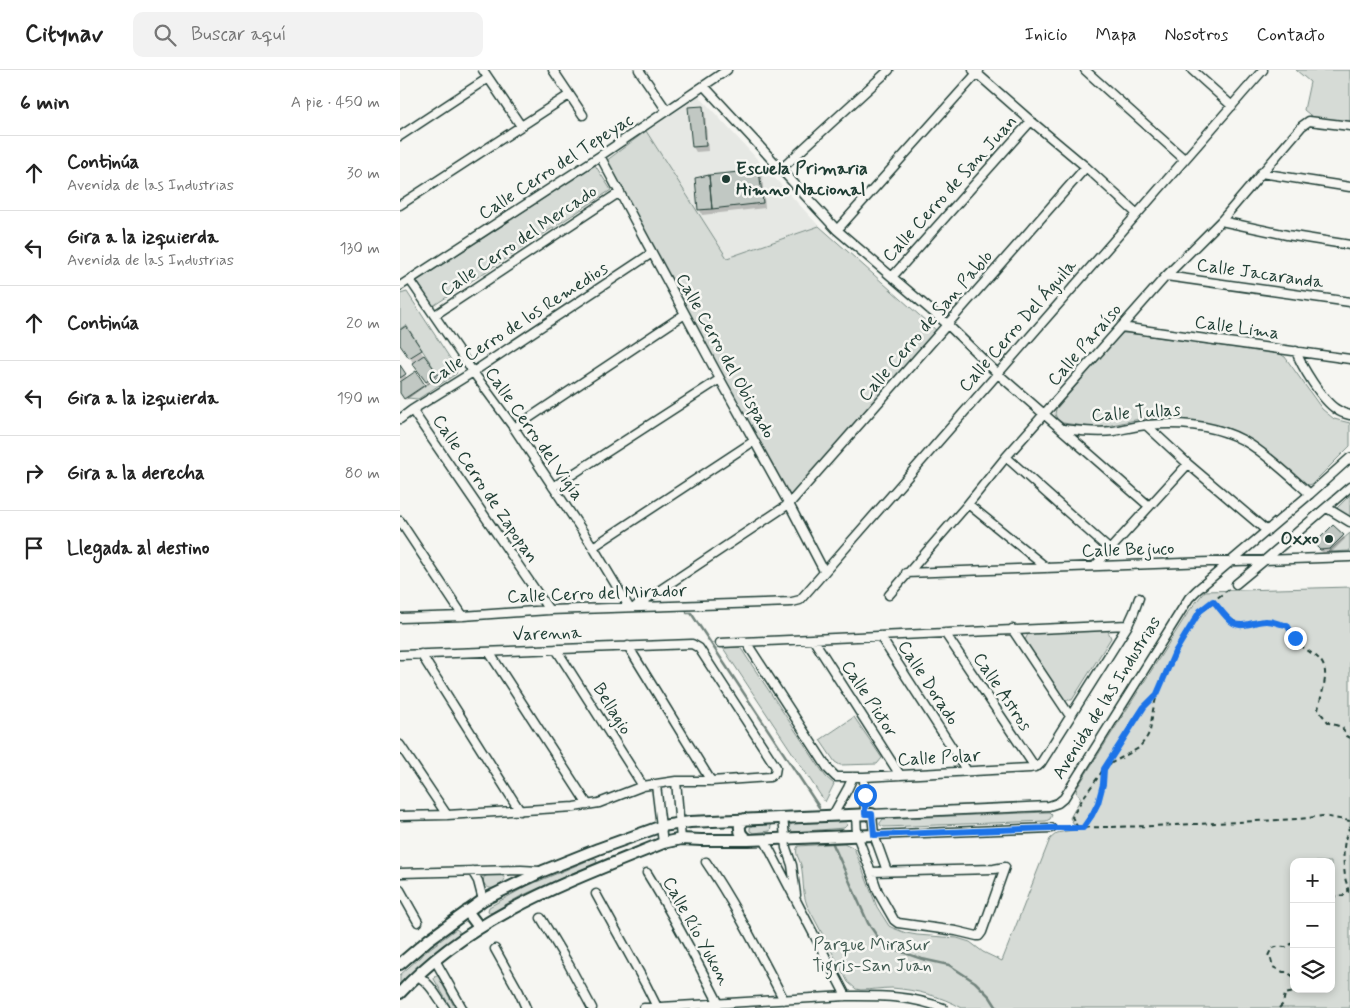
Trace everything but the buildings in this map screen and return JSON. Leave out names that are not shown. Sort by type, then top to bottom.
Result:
[{"type":"street","points":[[483,70],[521,126]]},
{"type":"street","points":[[553,70],[582,115]]},
{"type":"street","points":[[639,70],[667,111]]},
{"type":"street","name":"Calle Cerro del Tepeyac","points":[[400,286],[600,156],[727,70]]},
{"type":"street","points":[[780,170],[889,70]]},
{"type":"street","points":[[1085,70],[1184,159]]},
{"type":"street","points":[[1192,70],[1232,106]]},
{"type":"street","name":"Calle Cerro Del Águila","points":[[796,602],[800,600],[1136,213],[1263,70]]},
{"type":"street","points":[[838,230],[976,71],[1136,213]]},
{"type":"street","points":[[400,136],[488,78]]},
{"type":"street","points":[[704,86],[780,170],[838,230],[947,324],[998,373],[1149,506]]},
{"type":"street","points":[[400,205],[569,95]]},
{"type":"street","name":"Calle Cerro de San Juan","points":[[892,278],[1031,121]]},
{"type":"street","name":"Calle Paraíso","points":[[889,595],[906,573],[1121,327],[1166,276],[1220,221],[1302,126],[1309,121],[1350,126]]},
{"type":"street","name":"Calle Cerro del Obispado","points":[[600,156],[824,571]]},
{"type":"street","name":"Calle Cerro de San Pablo","points":[[632,607],[789,504],[1086,167]]},
{"type":"street","points":[[1261,173],[1350,187]]},
{"type":"street","name":"Calle Cerro del Mercado","points":[[434,315],[620,192]]},
{"type":"street","points":[[1220,221],[1287,235],[1350,245]]},
{"type":"street","name":"Calle Cerro de los Remedios","points":[[400,419],[652,253]]},
{"type":"street","name":"Calle Jacaranda","points":[[1166,276],[1350,302]]},
{"type":"street","name":"Calle Cerro del Vigía","points":[[410,280],[514,428],[632,607]]},
{"type":"street","points":[[514,428],[685,314]]},
{"type":"street","name":"Calle Lima","points":[[1121,327],[1350,358]]},
{"type":"street","points":[[1296,351],[1299,360],[1326,400],[1336,409],[1350,416]]},
{"type":"street","points":[[553,487],[720,379]]},
{"type":"street","name":"Calle Cerro de Zapopan","points":[[412,410],[549,610]]},
{"type":"street","name":"Calle Tullas","points":[[1063,430],[1099,432],[1146,425],[1176,424],[1194,425],[1218,430],[1251,444],[1310,494]]},
{"type":"street","points":[[1146,425],[1188,464],[1267,531]]},
{"type":"street","points":[[593,546],[754,442]]},
{"type":"street","points":[[1006,458],[1110,550]]},
{"type":"street","points":[[1230,562],[1350,458]]},
{"type":"street","points":[[1095,566],[1188,464]]},
{"type":"street","points":[[1236,584],[1350,487]]},
{"type":"street","points":[[968,504],[1047,568]]},
{"type":"street","points":[[1327,508],[1350,522]]},
{"type":"street","points":[[400,521],[463,616]]},
{"type":"street","name":"Calle Bejuco","points":[[906,573],[1350,558]]},
{"type":"street","name":"Avenida de las Industrias","points":[[400,964],[428,940],[483,900],[542,871],[662,826],[680,823],[783,817],[1049,806],[1058,803],[1070,790],[1186,603],[1197,590],[1230,562]]},
{"type":"street","points":[[1035,767],[1041,763],[1128,625],[1139,598]]},
{"type":"street","name":"Calle Cerro del Mirador","points":[[400,618],[549,610],[796,602]]},
{"type":"street","points":[[720,643],[1128,625]]},
{"type":"street","points":[[1012,629],[1070,716]]},
{"type":"street","name":"Calle Astros","points":[[945,633],[1035,767]]},
{"type":"street","name":"Calle Dorado","points":[[880,636],[968,771]]},
{"type":"street","name":"Calle Pictor","points":[[813,639],[900,775]]},
{"type":"street","name":"Calle Polar","points":[[746,642],[832,773],[836,776],[864,777],[1035,767]]},
{"type":"street","name":"Varenna","points":[[400,655],[694,645],[699,648],[776,767],[775,773],[770,777],[710,781]]},
{"type":"street","points":[[628,646],[710,781]]},
{"type":"street","name":"Bellagio","points":[[556,649],[643,786]]},
{"type":"street","points":[[489,652],[588,805]]},
{"type":"street","points":[[421,654],[520,811]]},
{"type":"street","points":[[400,745],[448,815]]},
{"type":"street","points":[[834,815],[852,777]]},
{"type":"street","points":[[864,777],[864,814],[857,835],[878,892],[894,920],[898,923],[979,936],[1005,867],[994,869],[871,872]]},
{"type":"street","points":[[400,816],[520,811],[588,805],[599,803],[643,786],[676,781],[710,781]]},
{"type":"street","points":[[676,781],[681,839]]},
{"type":"street","points":[[656,785],[663,842]]},
{"type":"street","points":[[864,814],[887,871]]},
{"type":"street","points":[[783,817],[786,848],[792,865],[798,904]]},
{"type":"street","points":[[745,819],[740,825],[740,832],[748,840]]},
{"type":"street","points":[[400,993],[435,960],[479,927],[541,894],[663,842],[681,839],[785,839],[1051,828]]},
{"type":"street","points":[[764,839],[846,996]]},
{"type":"street","points":[[598,849],[605,851],[608,855],[605,866]]},
{"type":"street","points":[[706,862],[721,884],[784,1000]]},
{"type":"street","points":[[472,871],[478,881],[483,900]]},
{"type":"street","points":[[400,873],[542,871]]},
{"type":"street","name":"Calle Río Yukon","points":[[647,873],[698,962],[718,1004]]},
{"type":"street","points":[[400,890],[418,922]]},
{"type":"street","points":[[596,894],[657,1007]]},
{"type":"street","points":[[467,911],[479,927]]},
{"type":"street","points":[[541,918],[570,965],[592,1008]]},
{"type":"street","points":[[496,949],[526,1008]]},
{"type":"street","points":[[435,960],[462,1008]]},
{"type":"street","points":[[418,976],[432,987],[445,1008]]},
{"type":"street","points":[[644,1008],[846,996],[904,997],[943,1008]]},
{"type":"path","points":[[1083,828],[1098,803],[1103,784],[1104,769],[1139,748],[1147,737],[1157,694],[1170,661],[1188,630],[1200,611],[1236,584]]},
{"type":"path","points":[[1213,601],[1233,623],[1240,625],[1269,621],[1287,625],[1298,643],[1319,658],[1324,665],[1325,679],[1318,710],[1329,724],[1342,728],[1346,736],[1350,738]]},
{"type":"path","points":[[1078,828],[1072,816],[1144,707],[1157,694]]},
{"type":"path","points":[[1051,828],[1299,820],[1323,816],[1350,822]]},
{"type":"path","points":[[1335,896],[1345,895],[1348,892],[1344,855],[1350,827]]},
{"type":"path","points":[[1290,945],[1287,948],[1276,947],[1272,949],[1268,956],[1273,967],[1290,975]]},
{"type":"path","points":[[1279,1008],[1283,1004],[1285,994],[1290,993]]},
{"type":"shaded area","name":"Escuela Primaria Himno Nacional","points":[[699,96],[819,226],[727,258],[646,132]]},
{"type":"green space","points":[[1296,70],[1350,70],[1350,124],[1315,119],[1304,110],[1310,82]]},
{"type":"green space","points":[[646,131],[727,258],[819,226],[937,331],[787,500],[606,161]]},
{"type":"green space","points":[[595,165],[611,190],[433,306],[417,281]]},
{"type":"green space","points":[[407,292],[457,369],[456,374],[418,399],[407,398],[439,376],[406,325],[400,329],[400,294]]},
{"type":"green space","points":[[1123,333],[1280,354],[1285,357],[1322,409],[1334,419],[1350,423],[1350,446],[1312,484],[1305,486],[1259,448],[1232,431],[1197,422],[1159,418],[1135,420],[1098,428],[1063,423],[1057,419],[1056,409]]},
{"type":"green space","points":[[1350,495],[1350,517],[1337,508]]},
{"type":"green space","points":[[1350,533],[1350,551],[1328,552]]},
{"type":"green space","name":"Parque Mirasur Tigris-San Juan","points":[[1350,587],[1350,1008],[962,1008],[946,1000],[919,992],[892,988],[861,990],[856,989],[848,982],[807,905],[801,865],[797,853],[798,846],[844,843],[852,847],[855,850],[877,907],[889,926],[906,933],[957,938],[970,942],[983,952],[1002,961],[1050,839],[1057,833],[1077,829],[1070,818],[1081,798],[1076,792],[1077,788],[1189,611],[1205,591]]},
{"type":"green space","points":[[1107,629],[1111,638],[1072,700],[1065,700],[1025,640],[1028,634]]},
{"type":"green space","points":[[740,647],[826,777],[834,784],[825,802],[723,648]]},
{"type":"green space","points":[[854,717],[882,758],[877,764],[840,765],[835,762],[820,740]]},
{"type":"green space","points":[[1049,812],[1052,815],[1046,821],[884,827],[880,825],[883,819]]},
{"type":"green space","points":[[846,821],[847,825],[844,828],[793,832],[789,828],[793,823]]},
{"type":"green space","points":[[770,824],[770,831],[754,833],[750,831],[752,825]]},
{"type":"green space","points":[[594,858],[597,859],[596,864],[521,896],[491,913],[488,911],[489,907],[527,886]]},
{"type":"green space","points":[[488,875],[502,875],[505,879],[497,887],[491,888],[483,882],[484,877]]},
{"type":"green space","points":[[456,929],[459,931],[459,934],[430,956],[400,984],[400,975],[429,949]]},
{"type":"green space","points":[[435,976],[438,976],[455,1008],[451,1008],[434,979]]},
{"type":"waterway","points":[[687,613],[691,613],[819,807]]},
{"type":"waterway","points":[[833,844],[868,923],[879,939],[892,948],[905,953],[949,965],[975,982],[990,997],[997,1008]]},
{"type":"place","name":"Escuela Primaria Himno Nacional","points":[[726,179]]},
{"type":"place","name":"Oxxo","points":[[1329,539]]},
{"type":"route","points":[[865,795],[865,814],[872,814],[874,835],[1083,828],[1098,803],[1103,784],[1104,769],[1144,707],[1157,694],[1170,661],[1200,611],[1205,606],[1213,601],[1233,623],[1240,625],[1260,621],[1287,625],[1295,638]]}]
